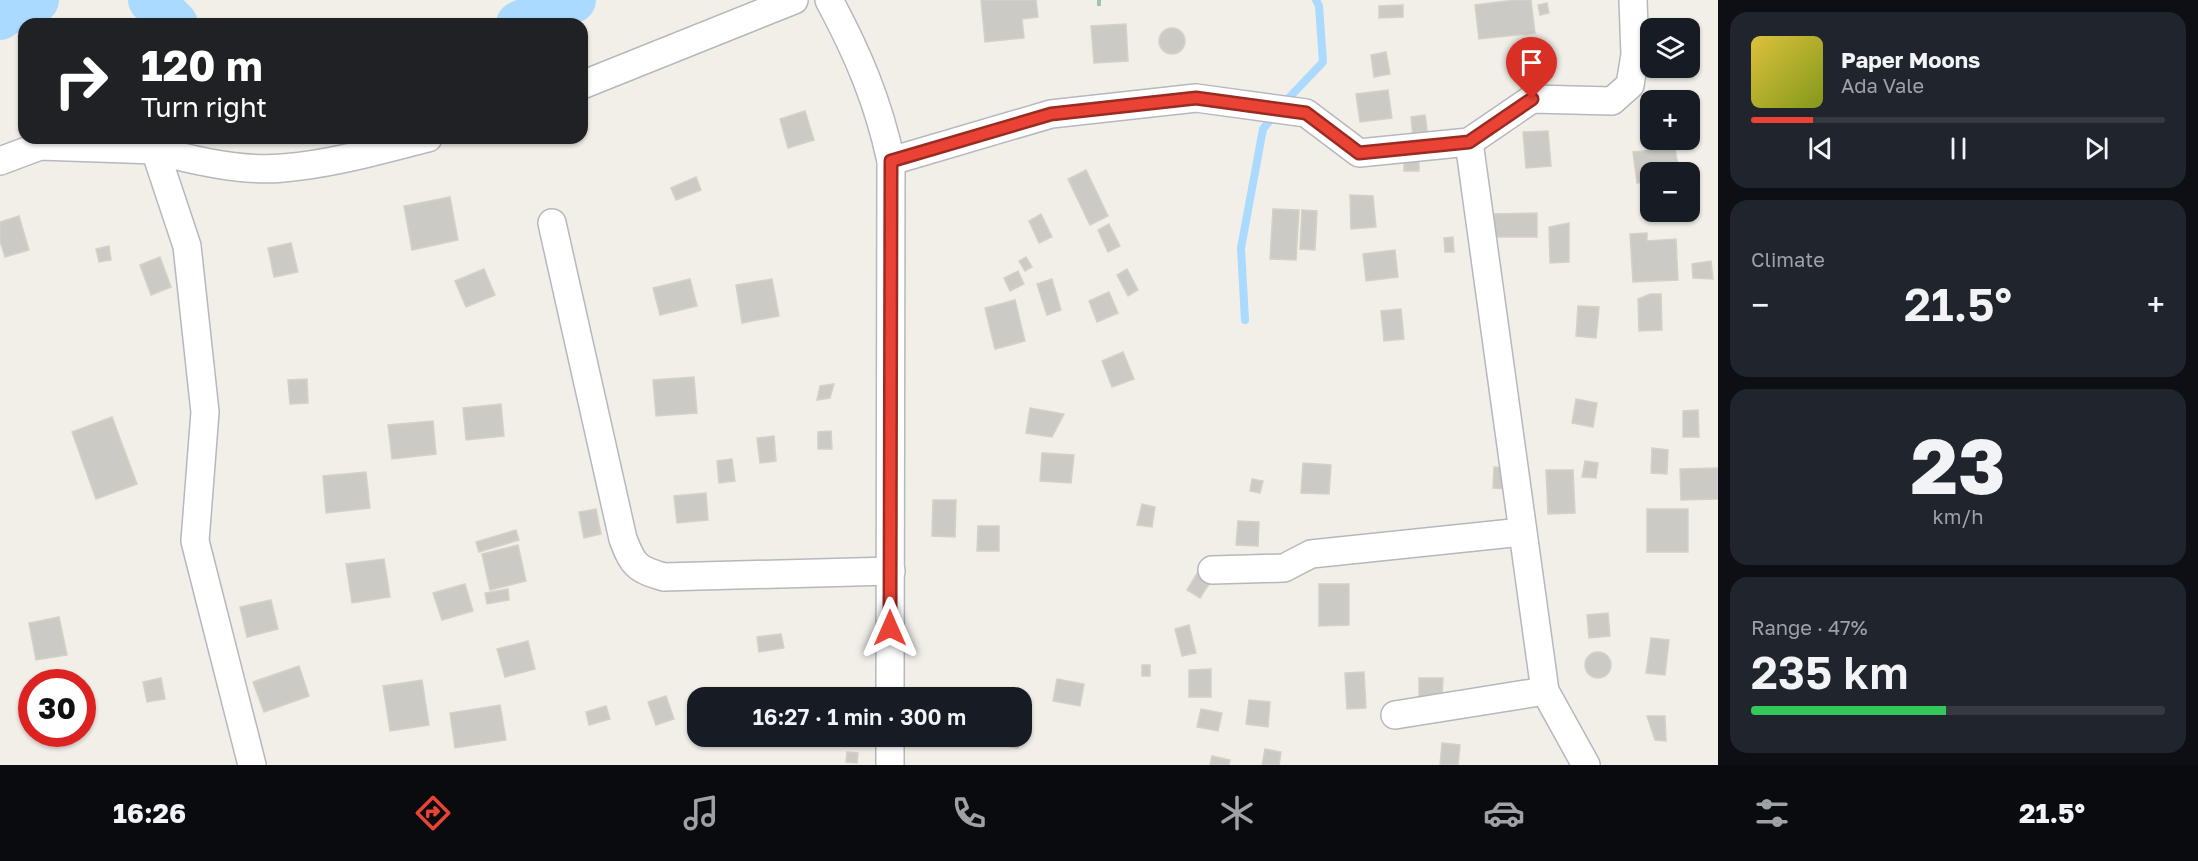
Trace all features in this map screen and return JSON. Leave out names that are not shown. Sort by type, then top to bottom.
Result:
[{"type":"street","points":[[588,83],[794,0]]},
{"type":"street","points":[[829,0],[857,52],[881,115],[891,161],[890,687]]},
{"type":"street","points":[[891,161],[1051,114],[1196,98],[1306,113],[1359,153],[1469,142],[1532,99],[1612,101],[1630,85],[1635,55],[1633,0]]},
{"type":"street","points":[[1469,142],[1545,691],[1586,765]]},
{"type":"street","points":[[0,161],[40,146],[155,150],[200,163],[281,169],[370,153],[405,144]]},
{"type":"street","points":[[155,150],[187,246],[204,400],[195,541],[252,765]]},
{"type":"street","points":[[552,223],[623,539],[632,563],[646,572],[663,577],[891,571]]},
{"type":"street","points":[[1212,570],[1284,568],[1311,554],[1522,532]]},
{"type":"street","points":[[1395,715],[1545,691]]},
{"type":"street","points":[[890,747],[890,765]]},
{"type":"path","points":[[1099,0],[1099,8]]},
{"type":"building","points":[[981,0],[1036,0],[1038,17],[1022,19],[1024,38],[985,42]]},
{"type":"building","points":[[1531,0],[1535,33],[1479,39],[1475,5]]},
{"type":"building","points":[[1547,3],[1549,13],[1540,15],[1538,5]]},
{"type":"building","points":[[1403,5],[1403,17],[1379,18],[1379,6]]},
{"type":"building","points":[[1126,24],[1128,61],[1094,63],[1091,26]]},
{"type":"building","points":[[1172,28],[1181,32],[1185,41],[1181,50],[1172,54],[1163,50],[1159,41],[1163,32]]},
{"type":"building","points":[[1386,52],[1390,74],[1374,77],[1371,55]]},
{"type":"building","points":[[1388,90],[1392,118],[1360,122],[1356,94]]},
{"type":"building","points":[[805,111],[814,140],[788,148],[780,119]]},
{"type":"building","points":[[1425,115],[1428,136],[1413,138],[1411,117]]},
{"type":"building","points":[[1548,131],[1551,166],[1526,168],[1523,132]]},
{"type":"building","points":[[1675,150],[1677,162],[1640,162],[1640,183],[1637,183],[1633,152]]},
{"type":"building","points":[[1404,160],[1419,160],[1419,171],[1404,171]]},
{"type":"building","points":[[1086,170],[1108,216],[1090,225],[1068,179]]},
{"type":"building","points":[[696,177],[701,190],[676,200],[671,188]]},
{"type":"building","points":[[1350,195],[1373,196],[1376,227],[1351,229]]},
{"type":"building","points":[[450,197],[458,240],[412,250],[404,206]]},
{"type":"building","points":[[1273,209],[1299,210],[1296,260],[1270,259]]},
{"type":"building","points":[[1302,210],[1317,211],[1315,250],[1300,249]]},
{"type":"building","points":[[1537,213],[1537,237],[1494,237],[1494,214]]},
{"type":"building","points":[[1041,214],[1052,237],[1039,243],[1029,221]]},
{"type":"building","points":[[19,216],[29,250],[5,257],[0,241],[0,222]]},
{"type":"building","points":[[1569,223],[1569,262],[1550,263],[1549,227]]},
{"type":"building","points":[[1109,224],[1120,246],[1108,252],[1098,230]]},
{"type":"building","points":[[1647,233],[1647,241],[1676,239],[1678,280],[1633,282],[1630,234]]},
{"type":"building","points":[[1453,237],[1454,252],[1445,252],[1444,238]]},
{"type":"building","points":[[291,243],[298,272],[274,277],[268,248]]},
{"type":"building","points":[[109,246],[111,260],[99,262],[96,249]]},
{"type":"building","points":[[1395,250],[1398,277],[1366,281],[1363,254]]},
{"type":"building","points":[[160,257],[171,287],[151,295],[140,265]]},
{"type":"building","points":[[1026,257],[1032,267],[1025,271],[1019,261]]},
{"type":"building","points":[[1711,261],[1713,279],[1693,278],[1692,264]]},
{"type":"building","points":[[484,269],[495,295],[466,307],[455,281]]},
{"type":"building","points":[[1127,269],[1138,290],[1128,296],[1117,275]]},
{"type":"building","points":[[1018,271],[1024,284],[1010,291],[1004,278]]},
{"type":"building","points":[[690,279],[697,306],[660,315],[653,288]]},
{"type":"building","points":[[772,279],[779,316],[742,323],[736,285]]},
{"type":"building","points":[[1052,279],[1061,310],[1047,315],[1037,284]]},
{"type":"building","points":[[1109,292],[1118,313],[1097,322],[1089,301]]},
{"type":"building","points":[[1650,294],[1661,294],[1662,330],[1639,331],[1638,299]]},
{"type":"building","points":[[1015,300],[1025,341],[995,349],[985,308]]},
{"type":"building","points":[[1578,306],[1599,307],[1596,338],[1576,336]]},
{"type":"building","points":[[1401,309],[1404,339],[1384,341],[1381,311]]},
{"type":"building","points":[[1123,352],[1134,379],[1112,387],[1102,361]]},
{"type":"building","points":[[694,377],[697,413],[656,416],[653,380]]},
{"type":"building","points":[[307,379],[308,403],[290,404],[288,380]]},
{"type":"building","points":[[834,384],[830,398],[817,400],[820,386]]},
{"type":"building","points":[[1576,399],[1597,403],[1593,427],[1572,423]]},
{"type":"building","points":[[501,404],[504,436],[466,440],[463,408]]},
{"type":"building","points":[[1030,408],[1064,414],[1052,437],[1026,433]]},
{"type":"building","points":[[1698,410],[1699,437],[1683,437],[1683,411]]},
{"type":"building","points":[[112,417],[137,484],[96,499],[72,432]]},
{"type":"building","points":[[433,421],[436,454],[392,459],[388,425]]},
{"type":"building","points":[[831,431],[832,449],[818,449],[818,432]]},
{"type":"building","points":[[774,436],[776,461],[760,463],[757,438]]},
{"type":"building","points":[[1652,448],[1668,450],[1667,474],[1651,473]]},
{"type":"building","points":[[1042,453],[1074,455],[1071,483],[1040,481]]},
{"type":"building","points":[[732,459],[735,481],[719,483],[717,461]]},
{"type":"building","points":[[1585,461],[1598,463],[1596,478],[1582,477]]},
{"type":"building","points":[[1303,463],[1331,465],[1329,494],[1301,493]]},
{"type":"building","points":[[1494,467],[1508,468],[1505,489],[1493,488]]},
{"type":"building","points":[[1718,468],[1718,499],[1681,500],[1680,469]]},
{"type":"building","points":[[1546,470],[1573,470],[1575,513],[1548,514]]},
{"type":"building","points":[[366,472],[370,508],[326,513],[323,476]]},
{"type":"building","points":[[1252,479],[1263,481],[1260,493],[1250,491]]},
{"type":"building","points":[[706,493],[708,520],[677,523],[674,496]]},
{"type":"building","points":[[933,500],[956,500],[955,537],[932,536]]},
{"type":"building","points":[[1142,504],[1155,507],[1152,527],[1137,525]]},
{"type":"building","points":[[596,509],[601,534],[584,538],[579,512]]},
{"type":"building","points":[[1647,509],[1688,509],[1688,552],[1647,552]]},
{"type":"building","points":[[1238,521],[1259,522],[1258,546],[1236,545]]},
{"type":"building","points":[[978,526],[999,526],[999,551],[977,551]]},
{"type":"building","points":[[516,530],[519,540],[479,552],[476,542]]},
{"type":"building","points":[[518,545],[526,581],[490,590],[482,554]]},
{"type":"building","points":[[384,559],[390,597],[352,603],[346,564]]},
{"type":"building","points":[[1199,570],[1213,578],[1200,598],[1187,590]]},
{"type":"building","points":[[465,584],[473,611],[442,620],[433,593]]},
{"type":"building","points":[[1319,584],[1349,584],[1349,625],[1319,626]]},
{"type":"building","points":[[508,589],[509,600],[487,604],[485,593]]},
{"type":"building","points":[[271,600],[278,629],[247,637],[240,607]]},
{"type":"building","points":[[1608,613],[1610,636],[1589,638],[1587,615]]},
{"type":"building","points":[[59,617],[67,655],[36,660],[29,623]]},
{"type":"building","points":[[1189,625],[1196,653],[1182,656],[1175,629]]},
{"type":"building","points":[[781,634],[784,648],[759,652],[757,637]]},
{"type":"building","points":[[1651,638],[1669,640],[1665,675],[1646,673]]},
{"type":"building","points":[[528,641],[535,669],[505,677],[497,649]]},
{"type":"building","points":[[1598,652],[1607,656],[1611,665],[1607,674],[1598,678],[1589,674],[1585,665],[1589,656]]},
{"type":"building","points":[[1142,665],[1150,665],[1150,676],[1142,676]]},
{"type":"building","points":[[299,666],[309,696],[264,712],[253,682]]},
{"type":"building","points":[[1211,669],[1211,697],[1189,697],[1189,670]]},
{"type":"building","points":[[1364,672],[1366,708],[1347,709],[1345,673]]},
{"type":"building","points":[[161,678],[165,699],[147,702],[143,682]]},
{"type":"building","points":[[1419,678],[1443,678],[1442,699],[1419,698]]},
{"type":"building","points":[[1057,679],[1084,684],[1080,706],[1053,701]]},
{"type":"building","points":[[422,680],[429,725],[390,731],[383,686]]},
{"type":"building","points":[[666,696],[674,719],[656,725],[648,702]]},
{"type":"building","points":[[1249,700],[1270,702],[1268,727],[1246,724]]},
{"type":"building","points":[[500,705],[506,740],[455,748],[450,713]]},
{"type":"building","points":[[606,706],[610,719],[589,725],[586,712]]},
{"type":"building","points":[[1201,709],[1222,713],[1218,731],[1197,727]]},
{"type":"building","points":[[1647,716],[1665,716],[1666,741],[1655,740]]},
{"type":"building","points":[[1442,743],[1460,745],[1458,765],[1440,765]]},
{"type":"building","points":[[1265,749],[1281,752],[1279,765],[1262,765]]},
{"type":"building","points":[[847,752],[858,753],[857,763],[846,762]]},
{"type":"building","points":[[1212,756],[1230,760],[1229,765],[1210,765]]},
{"type":"waterway","points":[[0,17],[10,9],[36,0]]},
{"type":"waterway","points":[[151,0],[169,18]]},
{"type":"waterway","points":[[532,18],[573,0]]},
{"type":"waterway","points":[[1284,103],[1323,62],[1319,6],[1316,0]]},
{"type":"waterway","points":[[1245,320],[1241,248],[1263,129],[1275,114]]},
{"type":"route","points":[[890,628],[891,161],[1051,114],[1196,98],[1306,113],[1359,153],[1469,142],[1532,99]]}]
